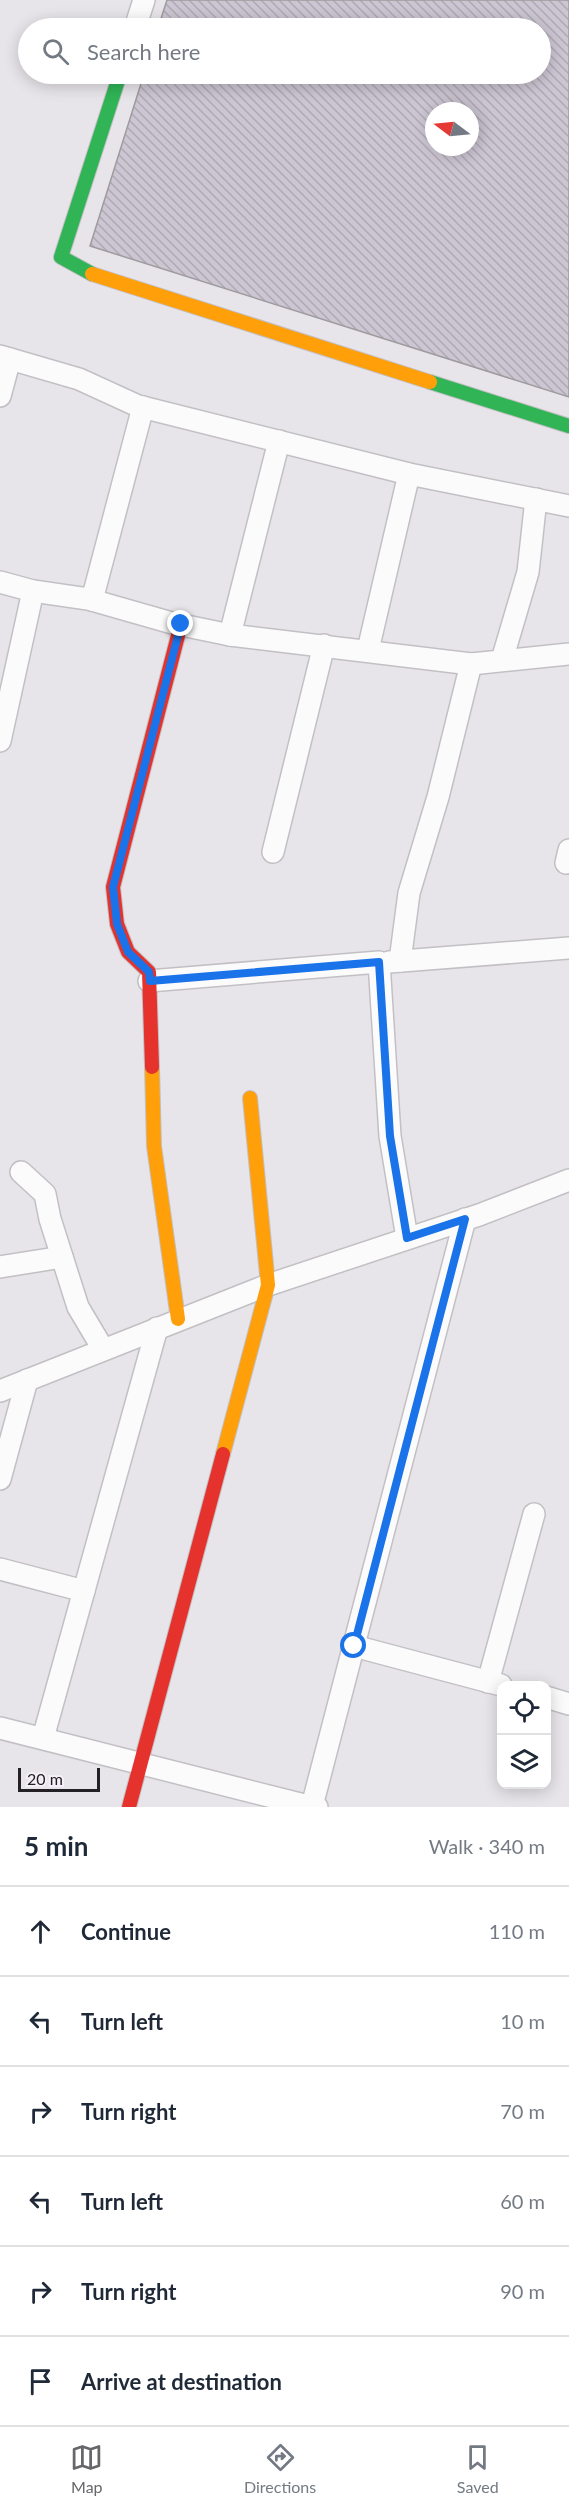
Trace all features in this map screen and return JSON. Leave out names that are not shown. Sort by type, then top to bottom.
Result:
[{"type":"street","points":[[138,18],[144,0]]},
{"type":"street","points":[[117,84],[61,257],[87,272],[569,426]]},
{"type":"street","points":[[0,396],[5,357],[79,379],[143,407],[409,474],[569,506]]},
{"type":"street","points":[[92,600],[143,407]]},
{"type":"street","points":[[230,635],[279,441]]},
{"type":"street","points":[[368,650],[409,474]]},
{"type":"street","points":[[502,660],[528,572],[536,499]]},
{"type":"street","points":[[0,582],[33,591],[92,600],[230,635],[471,664],[569,654]]},
{"type":"street","points":[[0,741],[33,591]]},
{"type":"street","points":[[178,1319],[154,1146],[149,972],[128,952],[117,924],[113,887],[181,624]]},
{"type":"street","points":[[273,852],[324,645]]},
{"type":"street","points":[[407,1238],[390,1136],[390,962],[438,797],[471,664]]},
{"type":"street","points":[[150,981],[569,948]]},
{"type":"street","points":[[129,1807],[268,1285],[250,1098]]},
{"type":"street","points":[[21,1172],[45,1194],[50,1219],[78,1307],[103,1349]]},
{"type":"street","points":[[0,1391],[268,1285],[465,1219],[569,1180]]},
{"type":"street","points":[[0,1728],[314,1807],[465,1219]]},
{"type":"street","points":[[0,1267],[62,1257]]},
{"type":"street","points":[[43,1738],[157,1328]]},
{"type":"street","points":[[0,1479],[27,1380]]},
{"type":"street","points":[[354,1646],[495,1684],[534,1514]]},
{"type":"street","points":[[0,1569],[84,1592]]},
{"type":"street","points":[[551,1699],[569,1704]]},
{"type":"building","points":[[167,0],[569,0],[569,397],[90,246],[141,84],[551,84],[551,18],[161,18]]},
{"type":"traffic: fast","points":[[92,274],[61,257],[117,84]]},
{"type":"traffic: fast","points":[[430,382],[569,426]]},
{"type":"traffic: slow","points":[[92,274],[430,382]]},
{"type":"traffic: slow","points":[[152,1067],[154,1146],[178,1319]]},
{"type":"traffic: slow","points":[[223,1454],[268,1285],[250,1098]]},
{"type":"traffic: jam","points":[[152,1067],[149,972],[128,952],[117,924],[113,887],[181,624]]},
{"type":"traffic: jam","points":[[129,1807],[223,1454]]},
{"type":"route","points":[[181,624],[147,746],[113,887],[117,924],[128,952],[149,972],[150,981],[379,962],[390,1136],[407,1238],[465,1219],[354,1646]]}]
